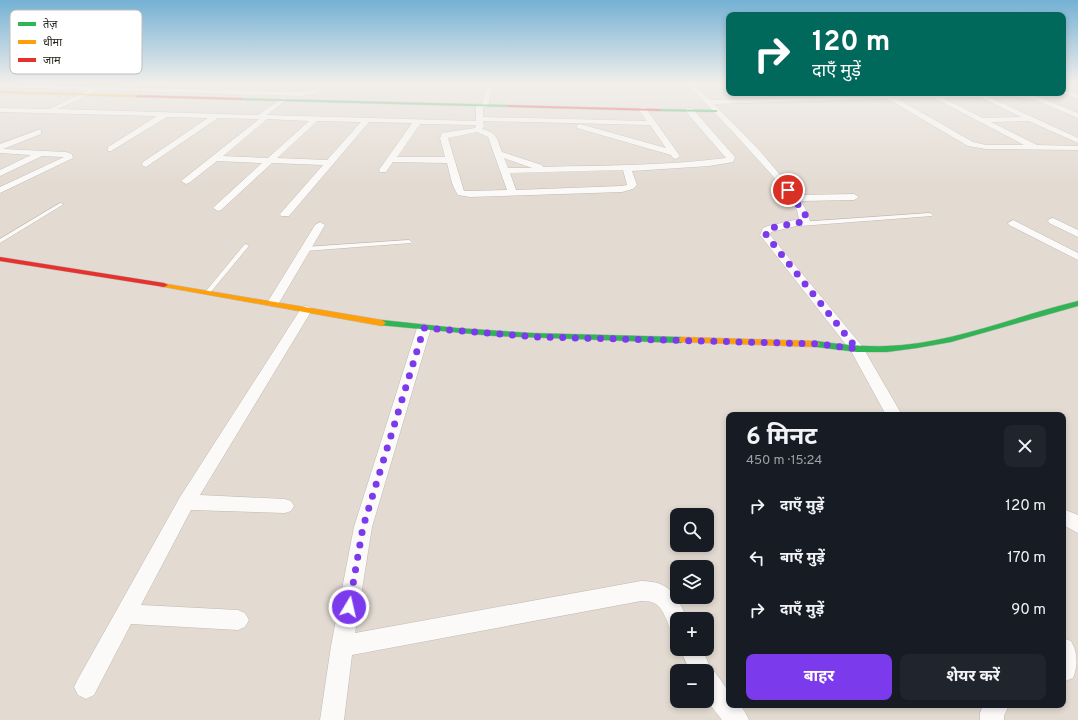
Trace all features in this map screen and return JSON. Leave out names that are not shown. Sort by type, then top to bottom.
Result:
[{"type":"street","points":[[111,149],[160,118]]},
{"type":"street","points":[[146,164],[214,118]]},
{"type":"street","points":[[186,181],[262,118]]},
{"type":"street","points":[[279,118],[418,121],[435,118]]},
{"type":"street","points":[[462,118],[479,124],[490,135],[513,193]]},
{"type":"street","points":[[479,124],[480,118]]},
{"type":"street","points":[[648,118],[682,164]]},
{"type":"street","points":[[505,171],[636,167],[723,162],[730,160],[731,157],[695,118]]},
{"type":"street","points":[[723,118],[741,135],[795,198],[806,216],[805,221],[796,224],[774,227],[767,230],[766,235],[857,349],[892,412]]},
{"type":"street","points":[[925,118],[971,144],[986,147],[1038,149],[1078,148]]},
{"type":"street","points":[[977,118],[1038,149]]},
{"type":"street","points":[[982,120],[1030,118],[1078,141]]},
{"type":"street","points":[[218,208],[315,119]]},
{"type":"street","points":[[636,167],[627,169],[632,185],[622,190],[461,193],[449,160],[444,138],[445,135],[497,119],[652,123]]},
{"type":"street","points":[[285,214],[367,120]]},
{"type":"street","points":[[384,170],[418,121]]},
{"type":"street","points":[[562,121],[674,153]]},
{"type":"street","points":[[0,147],[38,132]]},
{"type":"street","points":[[0,151],[69,156],[69,158],[0,190]]},
{"type":"street","points":[[498,153],[549,170]]},
{"type":"street","points":[[0,173],[41,154]]},
{"type":"street","points":[[215,158],[330,163]]},
{"type":"street","points":[[391,159],[449,160]]},
{"type":"street","points":[[795,198],[854,197]]},
{"type":"street","points":[[1053,221],[1078,234]]},
{"type":"street","points":[[1013,223],[1078,257]]},
{"type":"street","points":[[273,303],[320,225]]},
{"type":"street","points":[[0,259],[208,292],[368,321],[424,328],[539,337],[820,344],[857,349],[887,349],[948,340],[1078,303]]},
{"type":"street","points":[[86,687],[186,502],[306,310]]},
{"type":"street","points":[[332,720],[342,646],[363,527],[424,328]]},
{"type":"street","points":[[186,502],[284,506]]},
{"type":"street","points":[[1066,518],[1078,525]]},
{"type":"street","points":[[342,646],[646,591],[660,593],[672,612]]},
{"type":"street","points":[[126,614],[238,620]]},
{"type":"street","points":[[714,691],[726,706]]},
{"type":"street","points":[[727,708],[737,720]]},
{"type":"street","points":[[992,720],[992,712],[995,708]]},
{"type":"lane","points":[[0,241],[62,204]]},
{"type":"lane","points":[[796,224],[930,215]]},
{"type":"lane","points":[[305,249],[409,242]]},
{"type":"lane","points":[[208,292],[246,246]]},
{"type":"traffic: fast","points":[[816,344],[857,349],[887,349],[917,345],[948,340],[1078,303]]},
{"type":"traffic: fast","points":[[382,323],[532,335],[681,340]]},
{"type":"traffic: slow","points":[[164,285],[382,323]]},
{"type":"traffic: slow","points":[[681,340],[816,344]]},
{"type":"traffic: jam","points":[[0,259],[164,285]]},
{"type":"route","points":[[349,607],[363,527],[424,328],[539,337],[820,344],[857,349],[829,312],[768,240],[766,235],[767,230],[774,227],[796,224],[805,221],[806,216],[795,198],[788,190]]}]
